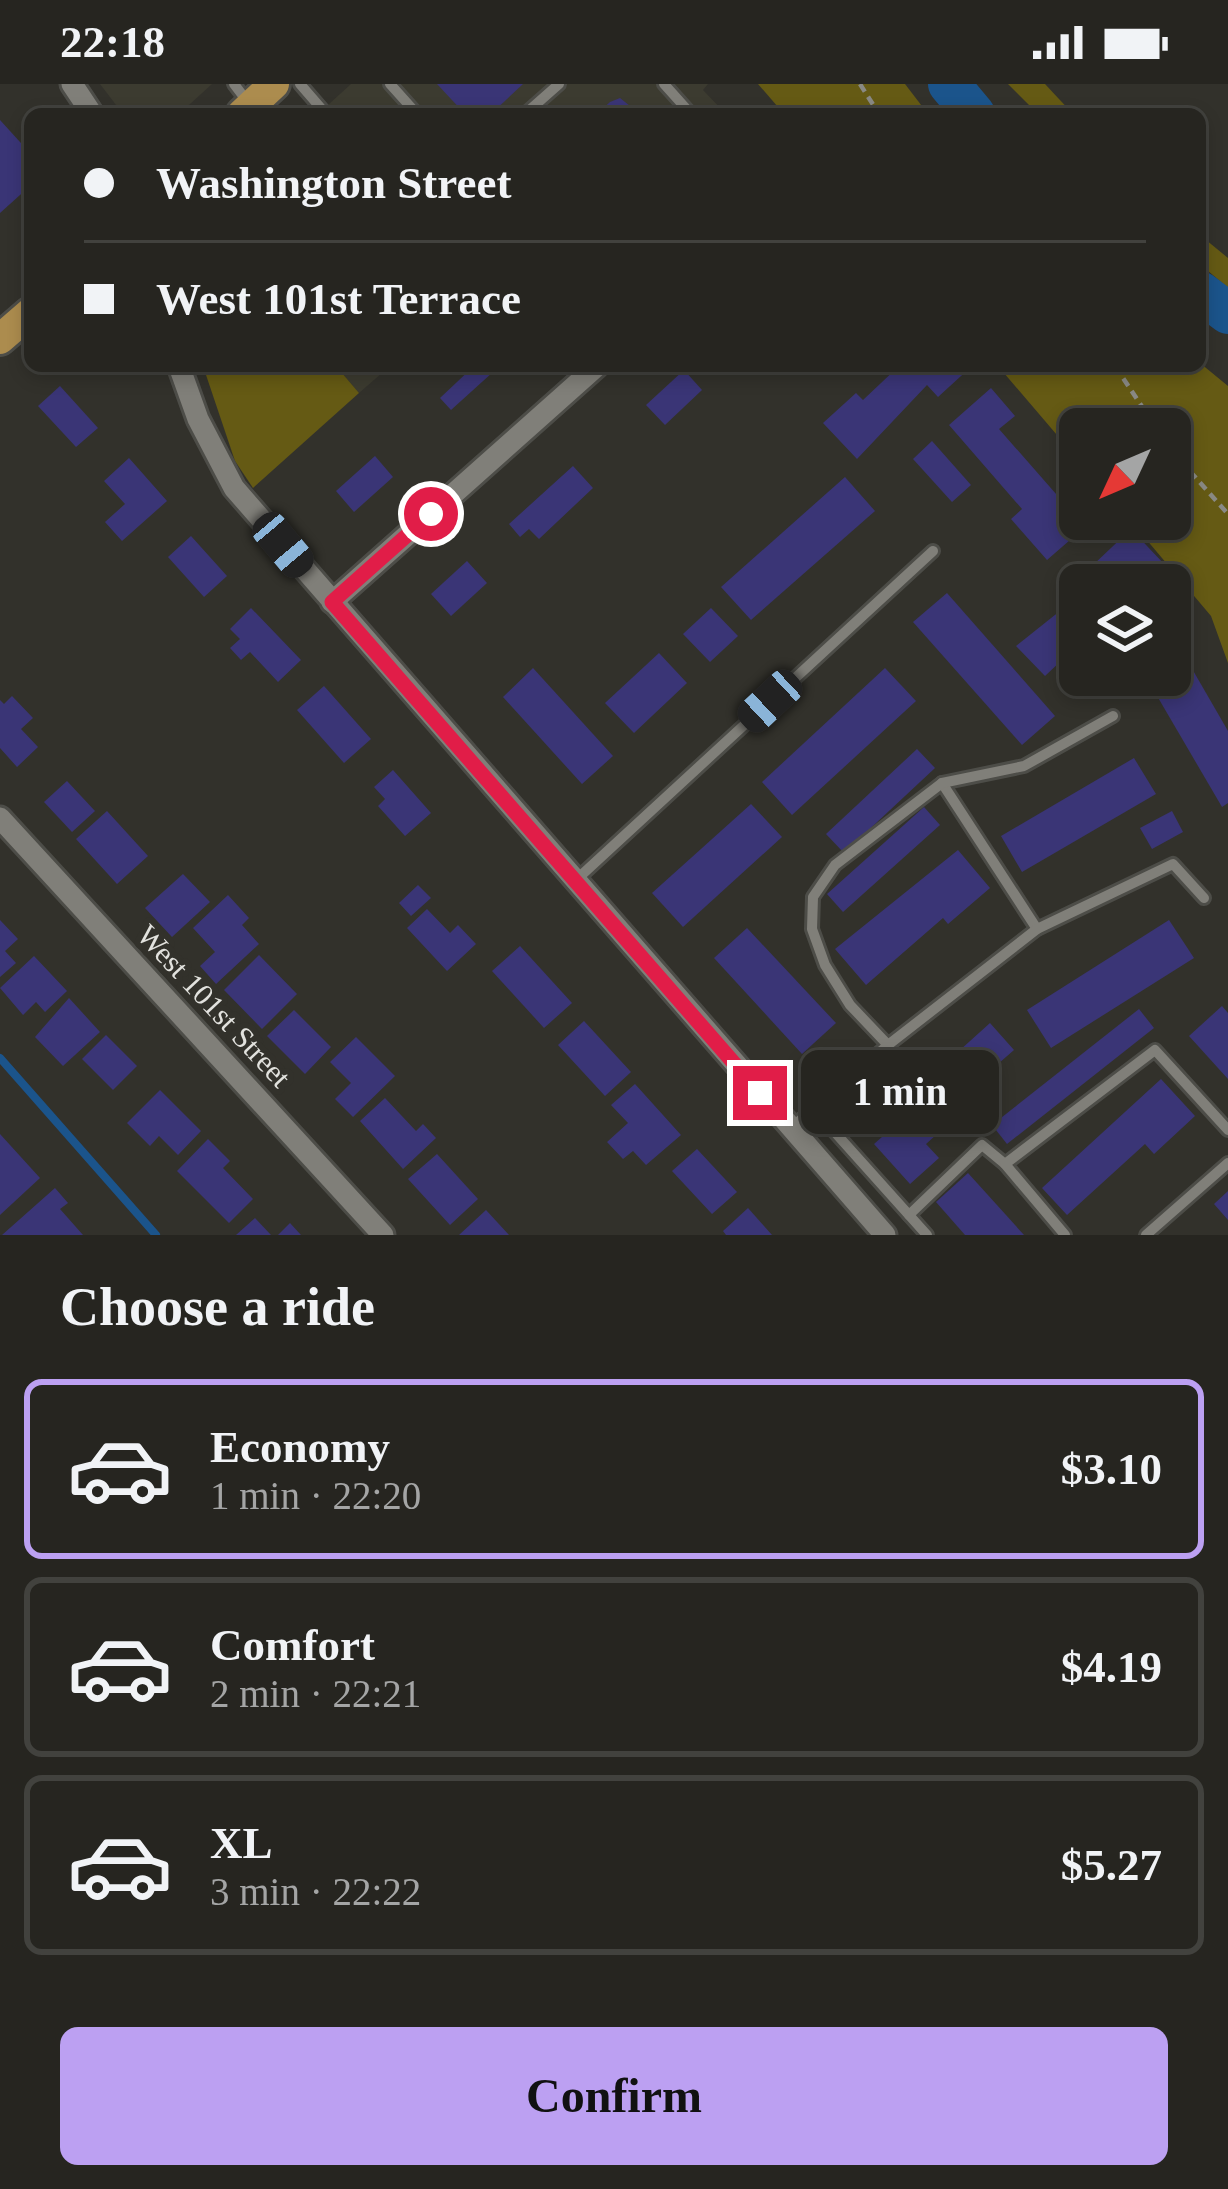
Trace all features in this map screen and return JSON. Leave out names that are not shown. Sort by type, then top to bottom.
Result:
[{"type":"main road","points":[[242,101],[274,84]]},
{"type":"main road","points":[[0,339],[24,318]]},
{"type":"street","points":[[180,372],[198,419],[234,488],[884,1235]]},
{"type":"street","points":[[332,602],[590,372]]},
{"type":"street","name":"West 101st Street","points":[[0,818],[383,1235]]},
{"type":"lane","points":[[300,84],[321,108]]},
{"type":"lane","points":[[390,84],[412,108]]},
{"type":"lane","points":[[532,108],[559,84]]},
{"type":"lane","points":[[664,84],[686,108]]},
{"type":"lane","points":[[575,881],[933,551]]},
{"type":"lane","points":[[887,1045],[850,1005],[825,965],[812,929],[813,898],[835,865],[942,783],[1024,766],[1113,716]]},
{"type":"lane","points":[[942,783],[1037,929]]},
{"type":"lane","points":[[791,1128],[887,1045],[1037,929],[1172,864],[1204,898]]},
{"type":"lane","points":[[1004,1164],[1155,1050],[1228,1130]]},
{"type":"lane","points":[[814,1109],[927,1235]]},
{"type":"lane","points":[[909,1215],[982,1145],[1065,1235]]},
{"type":"lane","points":[[1146,1235],[1228,1163]]},
{"type":"path","points":[[1119,372],[1142,408]]},
{"type":"path","points":[[1191,473],[1228,514]]},
{"type":"shaded area","points":[[100,84],[212,84],[186,108],[118,108]]},
{"type":"shaded area","points":[[351,84],[708,84],[703,90],[720,108],[325,108]]},
{"type":"shaded area","points":[[758,84],[905,84],[923,108],[779,108]]},
{"type":"shaded area","points":[[1008,84],[1045,84],[1067,108],[1032,108]]},
{"type":"shaded area","points":[[1206,240],[1228,258],[1228,288],[1206,269]]},
{"type":"shaded area","points":[[1206,368],[1228,386],[1228,663],[1211,616],[1191,592],[1191,564],[1167,564],[1147,540],[1191,540],[1191,408],[1059,408],[1059,437],[1003,372],[1206,372]]},
{"type":"shaded area","points":[[205,372],[341,372],[359,393],[253,488],[235,461]]},
{"type":"shaded area","points":[[341,372],[383,372],[359,393]]},
{"type":"building","points":[[437,84],[523,84],[497,108],[459,108]]},
{"type":"building","points":[[620,98],[632,108],[604,108]]},
{"type":"building","points":[[0,120],[24,146],[24,191],[0,213]]},
{"type":"building","points":[[468,372],[493,372],[451,410],[440,398]]},
{"type":"building","points":[[682,372],[702,390],[665,425],[646,405]]},
{"type":"building","points":[[893,372],[965,372],[938,397],[927,385],[857,459],[823,423],[856,393],[863,400]]},
{"type":"building","points":[[60,386],[98,428],[76,447],[38,406]]},
{"type":"building","points":[[991,388],[1015,416],[999,429],[1059,497],[1059,540],[1070,540],[1047,560],[1011,519],[1022,509],[949,425]]},
{"type":"building","points":[[932,441],[971,485],[952,502],[913,459]]},
{"type":"building","points":[[375,456],[393,477],[354,512],[336,491]]},
{"type":"building","points":[[129,458],[167,501],[122,541],[105,522],[125,504],[104,481]]},
{"type":"building","points":[[573,466],[593,488],[539,539],[529,529],[520,537],[509,524]]},
{"type":"building","points":[[845,477],[875,511],[751,620],[721,587]]},
{"type":"building","points":[[191,536],[227,576],[204,597],[168,557]]},
{"type":"building","points":[[1119,540],[1141,540],[1164,564],[1094,564]]},
{"type":"building","points":[[467,561],[487,583],[451,616],[431,594]]},
{"type":"building","points":[[947,593],[1055,716],[1022,745],[913,622]]},
{"type":"building","points":[[251,608],[301,660],[278,682],[250,652],[241,660],[230,648],[240,639],[230,629]]},
{"type":"building","points":[[711,608],[738,636],[710,662],[683,634]]},
{"type":"building","points":[[1059,612],[1059,663],[1045,676],[1016,646]]},
{"type":"building","points":[[659,653],[687,683],[634,733],[605,703]]},
{"type":"building","points":[[1191,667],[1228,731],[1228,803],[1222,807],[1157,696],[1191,696]]},
{"type":"building","points":[[533,668],[613,756],[582,784],[503,697]]},
{"type":"building","points":[[885,668],[916,701],[792,815],[762,782]]},
{"type":"building","points":[[324,686],[371,739],[344,763],[297,710]]},
{"type":"building","points":[[12,696],[33,718],[21,729],[38,747],[17,767],[0,748],[0,700],[4,704]]},
{"type":"building","points":[[917,749],[935,768],[844,853],[826,834]]},
{"type":"building","points":[[1134,758],[1156,794],[1022,872],[1001,836]]},
{"type":"building","points":[[393,770],[431,813],[405,836],[378,806],[385,799],[374,787]]},
{"type":"building","points":[[67,781],[95,811],[72,832],[44,802]]},
{"type":"building","points":[[751,804],[782,837],[683,927],[652,893]]},
{"type":"building","points":[[924,807],[940,825],[843,912],[827,894]]},
{"type":"building","points":[[107,811],[148,856],[117,884],[76,839]]},
{"type":"building","points":[[1172,811],[1183,832],[1152,849],[1140,828]]},
{"type":"building","points":[[958,850],[990,888],[948,924],[943,918],[866,985],[835,949]]},
{"type":"building","points":[[183,874],[210,902],[172,937],[145,908]]},
{"type":"building","points":[[418,885],[431,898],[411,916],[399,903]]},
{"type":"building","points":[[228,895],[249,918],[242,925],[259,944],[216,984],[200,966],[215,952],[193,928]]},
{"type":"building","points":[[427,909],[450,933],[458,925],[476,944],[447,971],[407,928]]},
{"type":"building","points":[[0,920],[18,939],[5,951],[16,963],[0,977]]},
{"type":"building","points":[[1169,920],[1194,958],[1051,1048],[1027,1010]]},
{"type":"building","points":[[747,928],[836,1023],[802,1054],[714,958]]},
{"type":"building","points":[[520,946],[572,1003],[544,1028],[492,971]]},
{"type":"building","points":[[259,955],[297,994],[262,1029],[224,990]]},
{"type":"building","points":[[34,956],[67,991],[45,1012],[36,1002],[23,1015],[0,988]]},
{"type":"building","points":[[69,998],[100,1032],[63,1066],[35,1037]]},
{"type":"building","points":[[1222,1006],[1228,1013],[1228,1079],[1189,1036]]},
{"type":"building","points":[[1139,1009],[1154,1028],[1007,1144],[992,1125]]},
{"type":"building","points":[[294,1010],[331,1047],[305,1074],[267,1036]]},
{"type":"building","points":[[584,1021],[631,1072],[605,1096],[558,1045]]},
{"type":"building","points":[[990,1023],[1014,1050],[991,1070],[999,1078],[926,1144],[939,1158],[910,1184],[874,1144],[958,1070],[949,1060]]},
{"type":"building","points":[[106,1035],[137,1066],[113,1090],[82,1059]]},
{"type":"building","points":[[356,1037],[395,1076],[353,1117],[335,1099],[351,1083],[330,1062]]},
{"type":"building","points":[[1161,1079],[1195,1116],[1154,1154],[1145,1144],[1067,1215],[1042,1188]]},
{"type":"building","points":[[635,1084],[681,1135],[646,1165],[633,1151],[623,1159],[607,1142],[628,1123],[611,1105]]},
{"type":"building","points":[[160,1090],[201,1131],[178,1155],[159,1136],[150,1146],[127,1123]]},
{"type":"building","points":[[385,1098],[416,1131],[423,1124],[436,1138],[403,1169],[360,1121]]},
{"type":"building","points":[[0,1134],[40,1178],[0,1215]]},
{"type":"building","points":[[208,1139],[230,1161],[223,1168],[253,1199],[229,1223],[177,1171]]},
{"type":"building","points":[[697,1149],[737,1192],[712,1214],[672,1171]]},
{"type":"building","points":[[437,1154],[478,1199],[450,1225],[408,1179]]},
{"type":"building","points":[[968,1173],[1024,1235],[965,1235],[936,1202]]},
{"type":"building","points":[[55,1188],[68,1203],[60,1209],[83,1235],[2,1235]]},
{"type":"building","points":[[1228,1191],[1228,1220],[1214,1204]]},
{"type":"building","points":[[748,1208],[772,1235],[726,1235],[723,1231]]},
{"type":"building","points":[[486,1210],[509,1235],[459,1235]]},
{"type":"building","points":[[255,1218],[271,1235],[236,1235]]},
{"type":"building","points":[[290,1223],[301,1235],[278,1235]]},
{"type":"waterway","points":[[949,84],[969,108]]},
{"type":"waterway","points":[[1206,296],[1228,313]]},
{"type":"waterway","points":[[0,1058],[156,1235]]},
{"type":"route","points":[[431,514],[332,602],[760,1093]]}]
